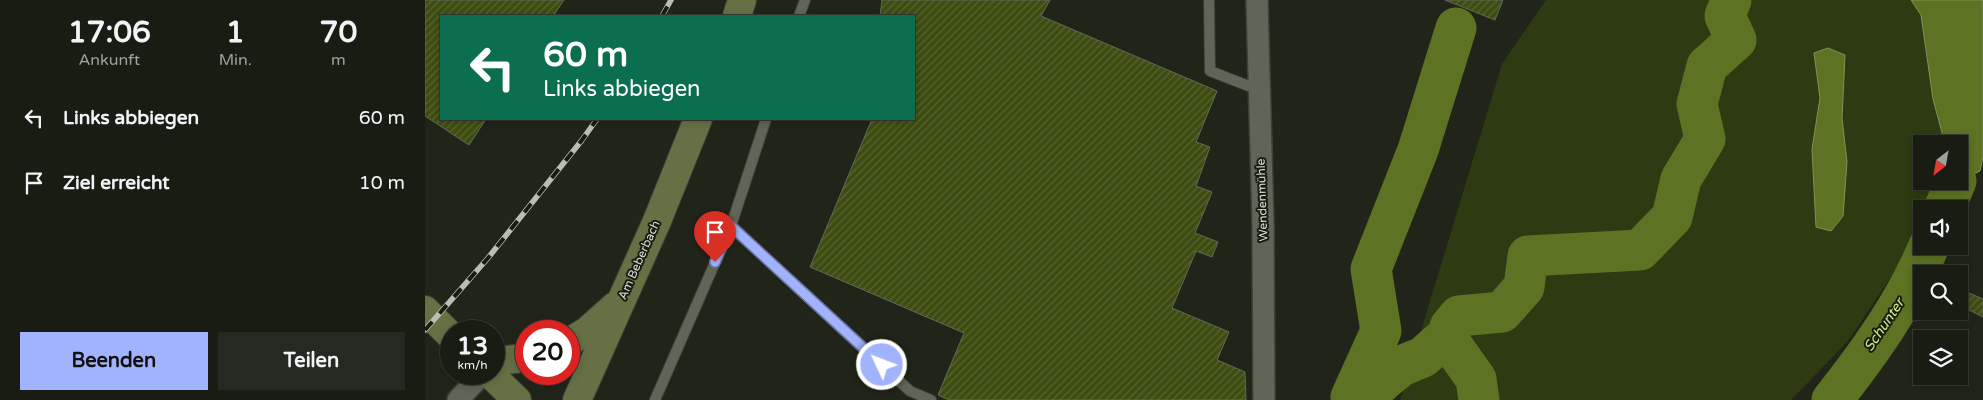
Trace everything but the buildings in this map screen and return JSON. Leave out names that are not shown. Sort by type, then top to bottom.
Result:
[{"type":"main road","points":[[737,15],[742,0]]},
{"type":"main road","name":"Am Beberbach","points":[[577,400],[657,221],[698,120]]},
{"type":"main road","points":[[580,335],[606,316],[622,298]]},
{"type":"main road","points":[[425,310],[440,325]]},
{"type":"main road","points":[[501,385],[517,400]]},
{"type":"street","name":"Wendenmühle","points":[[1257,0],[1263,224],[1264,400]]},
{"type":"street","points":[[458,400],[472,385]]},
{"type":"lane","points":[[799,15],[805,0]]},
{"type":"lane","points":[[1209,0],[1210,71],[1259,90]]},
{"type":"lane","points":[[655,400],[731,226],[766,120]]},
{"type":"lane","points":[[731,226],[910,391],[931,400]]},
{"type":"shaded area","points":[[1546,0],[1911,0],[1921,15],[1933,99],[1943,135],[1913,135],[1913,190],[1964,190],[1956,200],[1913,200],[1913,249],[1897,268],[1848,341],[1791,400],[1400,400],[1502,64]]},
{"type":"shaded area","points":[[1911,0],[1983,0],[1983,157],[1980,171],[1968,176],[1968,135],[1943,135],[1933,99],[1921,15]]},
{"type":"shaded area","points":[[1828,48],[1845,55],[1842,118],[1847,162],[1843,216],[1831,231],[1816,227],[1812,149],[1820,98],[1814,53]]},
{"type":"shaded area","points":[[1980,171],[1968,185],[1968,177]]},
{"type":"waterway","points":[[1479,400],[1476,379],[1449,341],[1450,327],[1459,316],[1502,312],[1524,287],[1528,256],[1640,250],[1672,217],[1681,179],[1705,139],[1697,104],[1707,66],[1736,40],[1725,16],[1731,0]]},
{"type":"waterway","points":[[1352,400],[1351,397],[1381,331],[1371,269],[1418,150],[1456,28]]},
{"type":"waterway","name":"Schunter","points":[[1948,200],[1952,190]]},
{"type":"waterway","name":"Schunter","points":[[1832,400],[1886,326],[1925,255]]},
{"type":"waterway","points":[[1367,400],[1370,393],[1401,366],[1423,357],[1450,333]]},
{"type":"railway","points":[[663,15],[671,0]]},
{"type":"railway","points":[[425,330],[488,258],[596,120]]},
{"type":"route","points":[[715,262],[731,226],[882,365]]}]
